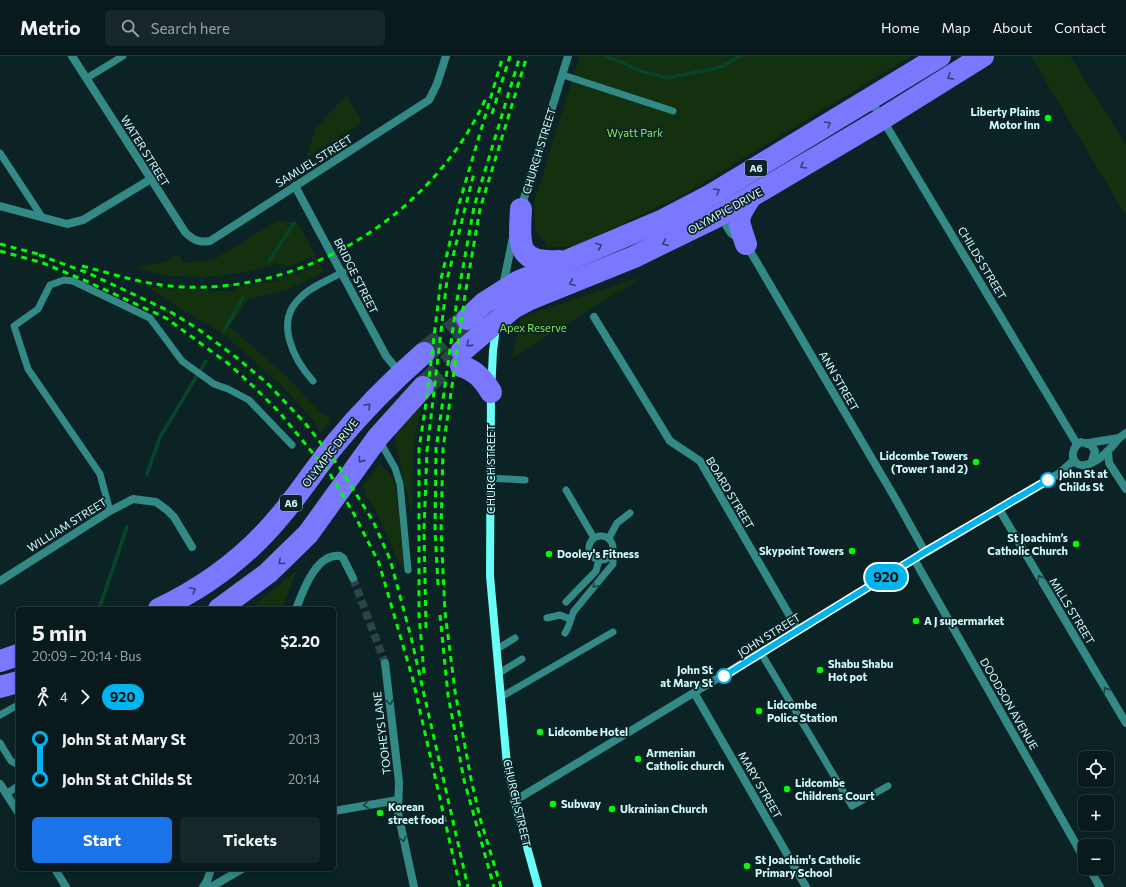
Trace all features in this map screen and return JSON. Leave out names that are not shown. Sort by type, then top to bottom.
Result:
[{"type":"highway","name":"OLYMPIC DRIVE","points":[[467,319],[502,290],[517,282],[563,261],[663,220],[711,195],[940,56]]},
{"type":"highway","name":"OLYMPIC DRIVE","points":[[491,392],[481,377],[462,359],[498,319],[513,308],[530,299],[566,286],[671,240],[750,198],[882,119],[983,56]]},
{"type":"highway","points":[[746,244],[740,226],[739,215],[750,198]]},
{"type":"highway","points":[[521,209],[520,239],[522,248],[529,257],[544,262],[563,261]]},
{"type":"highway","points":[[502,290],[517,298],[530,299]]},
{"type":"highway","name":"CHURCH STREET","points":[[498,319],[502,290]]},
{"type":"highway","name":"OLYMPIC DRIVE","points":[[162,607],[212,578],[254,543],[280,517],[347,429],[400,374],[424,353]]},
{"type":"highway","points":[[222,607],[268,573],[308,534],[378,437],[422,387]]},
{"type":"highway","points":[[0,661],[16,657]]},
{"type":"highway","points":[[0,687],[16,683]]},
{"type":"main road","name":"CHURCH STREET","points":[[498,319],[493,351],[491,392],[490,576],[507,766],[514,801],[538,887]]},
{"type":"street","name":"WATER STREET","points":[[72,56],[184,232],[197,241],[210,241]]},
{"type":"street","name":"SAMUEL STREET","points":[[210,241],[429,100],[437,84],[446,56]]},
{"type":"street","name":"CHURCH STREET","points":[[502,290],[508,257],[521,209],[568,56]]},
{"type":"street","name":"CHILDS STREET","points":[[859,105],[875,107],[1078,444]]},
{"type":"street","points":[[0,206],[66,224],[83,220],[151,179]]},
{"type":"street","name":"BRIDGE STREET","points":[[295,186],[343,272],[386,356],[400,374]]},
{"type":"street","name":"ANN STREET","points":[[727,226],[731,233],[746,244],[896,498],[925,552]]},
{"type":"street","name":"BOARD STREET","points":[[594,317],[670,441],[700,462],[798,630]]},
{"type":"street","points":[[1122,435],[1108,452],[1092,461],[1083,465],[1074,460],[1072,453],[1078,444],[1122,435]]},
{"type":"street","points":[[1088,443],[1095,451],[1092,461]]},
{"type":"street","points":[[1108,452],[1109,463],[1126,489]]},
{"type":"street","name":"JOHN STREET","points":[[514,801],[695,694],[925,552],[1060,473],[1074,460]]},
{"type":"street","name":"WILLIAM STREET","points":[[0,581],[110,510],[133,499],[156,502],[167,510],[192,547]]},
{"type":"street","name":"MILLS STREET","points":[[999,509],[1126,723]]},
{"type":"street","points":[[297,607],[309,579],[319,566],[336,555],[345,560],[353,578]]},
{"type":"street","name":"DOODSON AVENUE","points":[[914,559],[1078,848]]},
{"type":"street","name":"TOOHEYS LANE","points":[[385,663],[399,782],[398,800],[400,827],[414,887]]},
{"type":"street","name":"MARY STREET","points":[[695,694],[806,887]]},
{"type":"street","points":[[0,784],[16,809]]},
{"type":"street","points":[[336,811],[398,800]]},
{"type":"street","points":[[59,871],[66,887]]},
{"type":"street","points":[[203,887],[208,881],[210,871]]},
{"type":"street","points":[[211,887],[239,871]]},
{"type":"street","points":[[1093,875],[1100,887]]},
{"type":"lane","points":[[87,78],[123,56]]},
{"type":"lane","points":[[563,75],[673,112]]},
{"type":"lane","points":[[0,153],[42,217]]},
{"type":"lane","points":[[313,381],[296,359],[288,335],[288,322],[295,303],[301,297],[343,272]]},
{"type":"lane","points":[[110,510],[100,474],[28,369],[14,326],[38,309],[50,285],[64,280],[73,281],[150,318],[175,352],[191,368],[202,376],[249,400],[292,445]]},
{"type":"lane","points":[[378,437],[395,468],[400,484],[408,570]]},
{"type":"lane","points":[[490,478],[525,480]]},
{"type":"lane","points":[[566,490],[594,538]]},
{"type":"lane","points":[[609,538],[617,523],[630,513]]},
{"type":"lane","points":[[565,633],[574,611],[613,564],[613,553],[613,545],[609,538],[601,535],[594,538],[589,544],[592,556],[599,560],[607,559],[613,553]]},
{"type":"lane","points":[[566,602],[596,571],[599,560]]},
{"type":"lane","points":[[547,618],[560,615],[570,619]]},
{"type":"lane","points":[[501,697],[613,632]]},
{"type":"lane","points":[[497,649],[515,638]]},
{"type":"lane","points":[[761,653],[852,806],[888,786]]},
{"type":"lane","points":[[499,673],[522,659]]},
{"type":"lane","points":[[0,714],[16,706]]},
{"type":"lane","points":[[0,743],[11,761],[16,763]]},
{"type":"lane","points":[[6,794],[16,787]]},
{"type":"green space","name":"Wyatt Park","points":[[580,56],[911,56],[686,193],[575,247],[548,247],[535,228],[534,202]]},
{"type":"green space","points":[[1031,56],[1070,56],[1126,145],[1126,216]]},
{"type":"green space","points":[[346,95],[362,122],[306,158],[316,128]]},
{"type":"green space","points":[[277,221],[298,223],[324,272],[289,289],[249,299],[229,326],[285,375],[321,413],[331,418],[320,433],[311,417],[283,387],[227,337],[151,290],[152,287],[198,291],[233,291],[238,287],[276,281],[316,267],[312,257],[290,266],[278,264],[241,273],[207,277],[170,276],[134,268],[165,262],[178,254],[183,263],[213,260]]},
{"type":"green space","name":"Apex Reserve","points":[[644,276],[512,358],[521,317]]},
{"type":"green space","points":[[422,402],[413,448],[412,515],[394,435],[416,412]]},
{"type":"green space","points":[[380,464],[389,472],[395,484],[405,568],[402,569],[376,511],[364,493],[365,490],[362,487]]},
{"type":"green space","points":[[297,570],[283,607],[256,607],[255,605]]},
{"type":"waterway","points":[[607,56],[640,71],[667,78],[722,67],[740,56]]},
{"type":"waterway","points":[[269,261],[294,223]]},
{"type":"waterway","points":[[224,331],[243,298]]},
{"type":"waterway","points":[[147,474],[160,437],[206,361]]},
{"type":"waterway","points":[[100,607],[127,527]]},
{"type":"tunnel","points":[[424,353],[467,319]]},
{"type":"tunnel","points":[[423,387],[462,351]]},
{"type":"tunnel","points":[[353,578],[385,663]]},
{"type":"railway","points":[[424,673],[419,615],[419,449],[441,279],[459,204],[503,56]]},
{"type":"railway","points":[[492,114],[510,56]]},
{"type":"railway","points":[[438,585],[435,530],[436,449],[457,300],[474,207],[520,56]]},
{"type":"railway","points":[[501,887],[480,818],[471,779],[455,691],[445,612],[441,530],[443,449],[465,295],[480,209],[527,56]]},
{"type":"railway","points":[[82,266],[158,285],[185,287],[232,285],[278,275],[322,259],[363,237],[401,209],[435,176],[464,139],[486,98]]},
{"type":"railway","points":[[426,628],[424,530],[427,451],[447,280],[474,173]]},
{"type":"railway","points":[[0,244],[45,256]]},
{"type":"railway","points":[[0,251],[43,263],[166,318],[230,365],[255,388],[280,413],[330,474],[354,514],[379,563],[413,680],[460,887]]},
{"type":"railway","points":[[39,255],[88,273],[169,311],[198,329],[267,383],[305,423],[338,465],[373,521],[390,559],[411,637],[468,887]]},
{"type":"railway","points":[[440,615],[448,695],[464,780],[494,887]]},
{"type":"bus line","name":"920","points":[[724,676],[925,552],[1048,480]]},
{"type":"place","name":"Liberty Plains Motor Inn","points":[[1048,118]]},
{"type":"place","name":"Lidcombe Towers (Tower 1 and 2)","points":[[976,462]]},
{"type":"place","name":"John St at Childs St","points":[[1048,480]]},
{"type":"place","name":"St Joachim’s Catholic Church","points":[[1076,544]]},
{"type":"place","name":"Skypoint Towers","points":[[852,551]]},
{"type":"place","name":"Dooley's Fitness","points":[[549,554]]},
{"type":"place","name":"A J supermarket","points":[[916,621]]},
{"type":"place","name":"Shabu Shabu Hot pot","points":[[820,670]]},
{"type":"place","name":"John St at Mary St","points":[[724,676]]},
{"type":"place","name":"Lidcombe Police Station","points":[[759,711]]},
{"type":"place","name":"Lidcombe Hotel","points":[[540,732]]},
{"type":"place","name":"Armenian Catholic church","points":[[638,759]]},
{"type":"place","name":"Lidcombe Childrens Court","points":[[787,789]]},
{"type":"place","name":"Subway","points":[[553,804]]},
{"type":"place","name":"Ukrainian Church","points":[[612,809]]},
{"type":"place","name":"Korean street food","points":[[380,813]]},
{"type":"place","name":"St Joachim's Catholic Primary School","points":[[747,866]]}]
